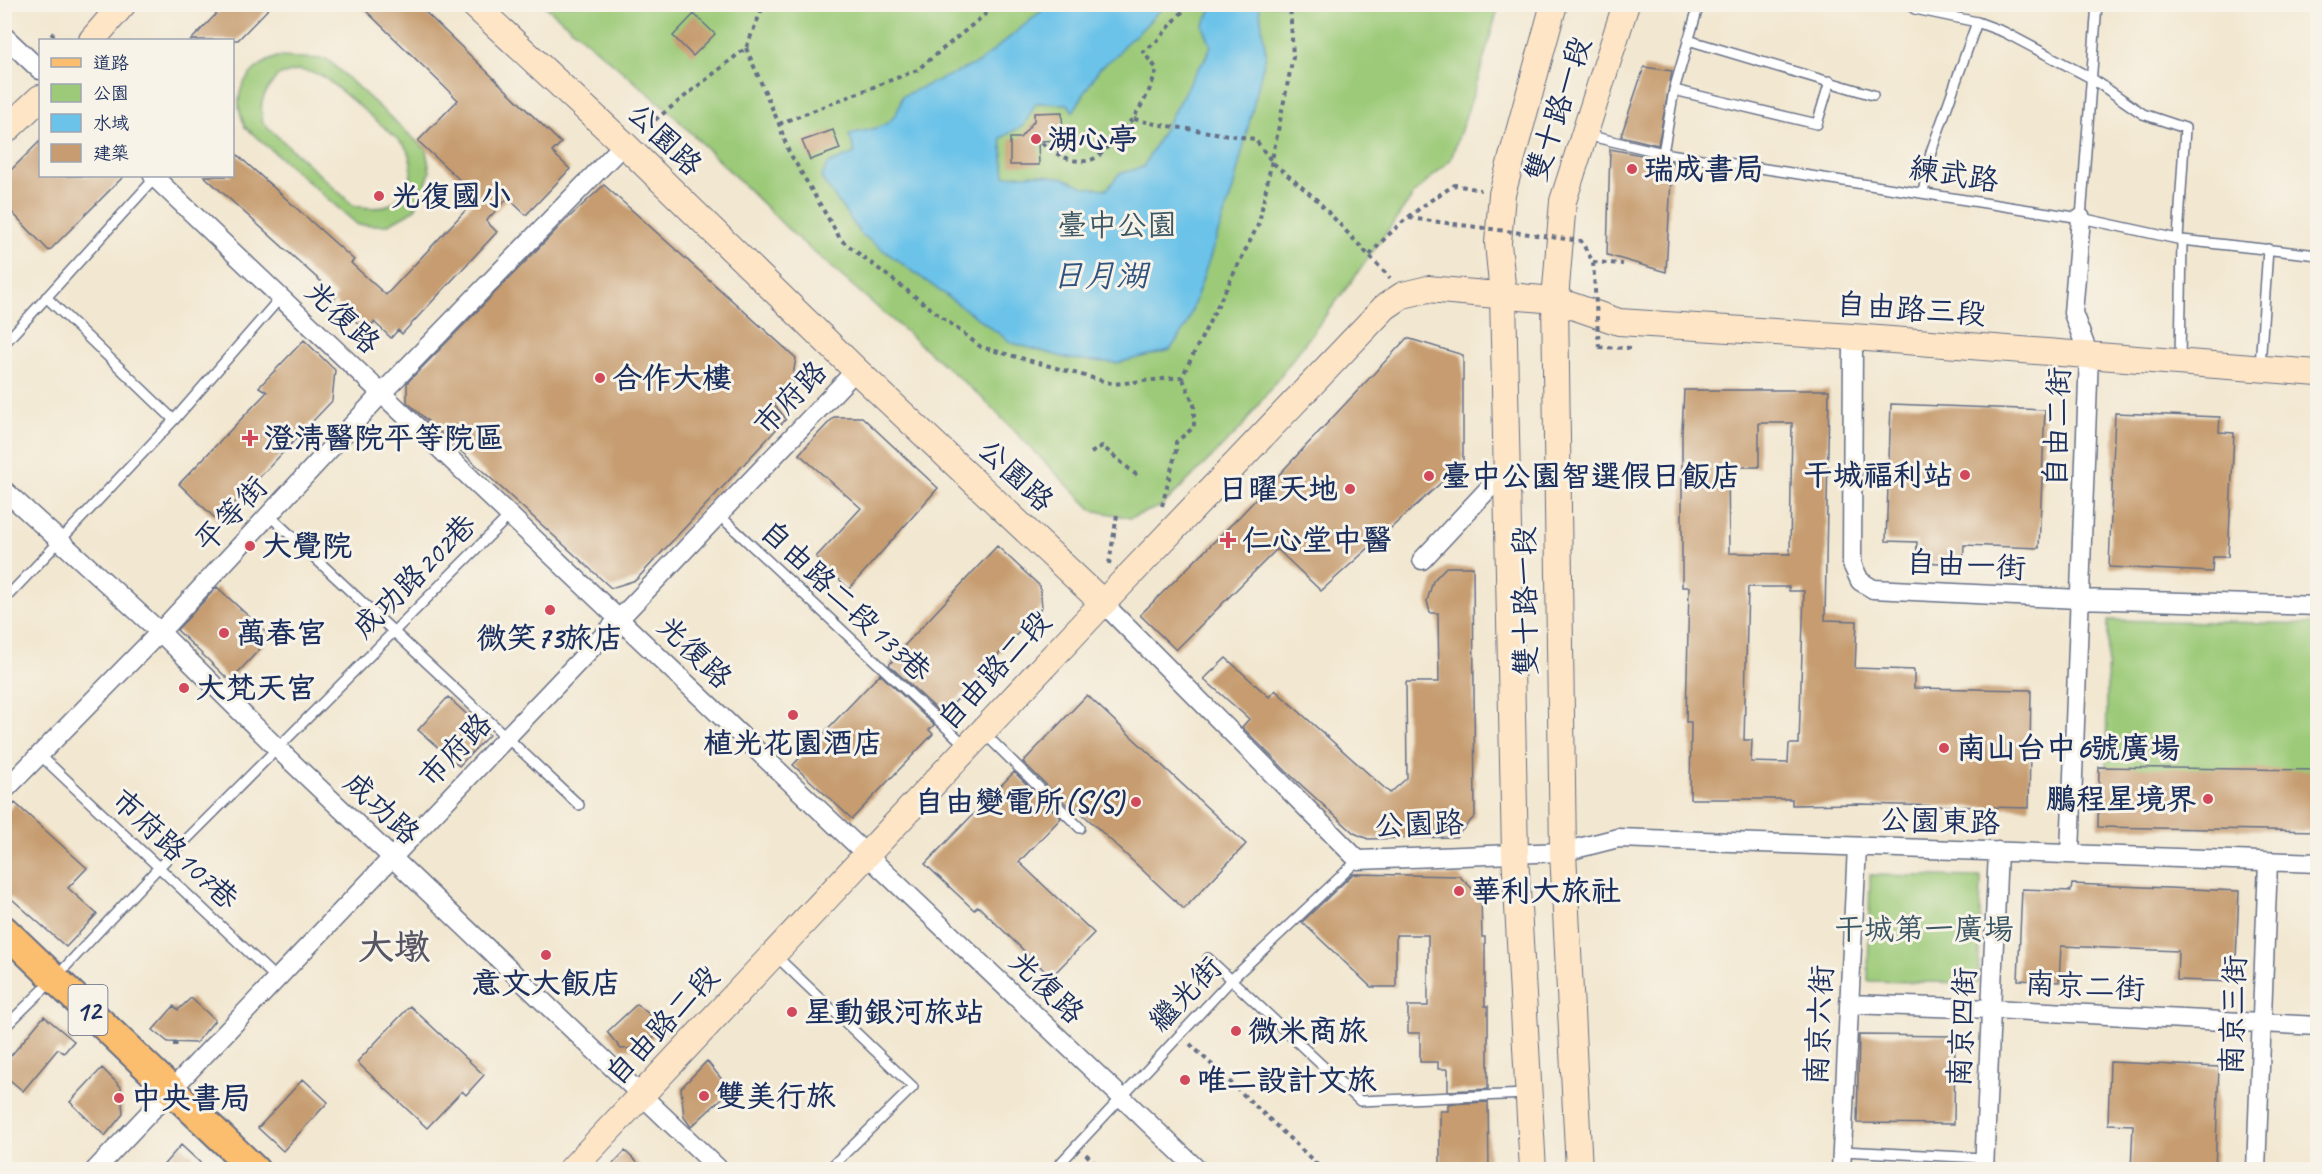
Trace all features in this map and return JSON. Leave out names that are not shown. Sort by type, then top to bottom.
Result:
[{"type":"main road","points":[[93,39],[123,4]]},
{"type":"main road","name":"公園路","points":[[473,4],[624,144],[856,370],[1103,603]]},
{"type":"main road","name":"雙十路一段","points":[[1533,1170],[1515,854],[1503,295],[1498,243],[1502,194],[1554,4]]},
{"type":"main road","name":"雙十路一段","points":[[1579,1170],[1563,852],[1555,300],[1563,201],[1626,4]]},
{"type":"main road","points":[[4,132],[39,99]]},
{"type":"main road","name":"自由路二段","points":[[571,1170],[1103,603],[1385,307],[1403,295],[1428,289],[1503,295]]},
{"type":"main road","name":"自由路三段","points":[[1503,295],[1555,300],[1619,322],[1853,337],[2318,373]]},
{"type":"main road","name":"12","points":[[4,930],[255,1170]]},
{"type":"street","points":[[4,36],[39,69]]},
{"type":"street","name":"平等街","points":[[4,791],[160,632],[382,393],[624,144]]},
{"type":"street","name":"光復路","points":[[154,177],[1198,1170]]},
{"type":"street","name":"自由二街","points":[[2070,854],[2089,356],[2073,312],[2081,218]]},
{"type":"street","name":"自由一街","points":[[1853,337],[1852,564],[1860,581],[1873,589],[2079,599],[2318,606]]},
{"type":"street","name":"市府路","points":[[95,1170],[856,370]]},
{"type":"street","points":[[1422,560],[1507,469]]},
{"type":"street","name":"成功路","points":[[4,489],[160,632],[277,748],[720,1170]]},
{"type":"street","name":"公園路","points":[[1103,603],[1358,860],[1563,852]]},
{"type":"street","name":"公園東路","points":[[1563,852],[1618,838],[2318,863]]},
{"type":"street","name":"南京六街","points":[[1841,1160],[1857,847]]},
{"type":"street","name":"南京四街","points":[[1984,1164],[1998,850]]},
{"type":"street","name":"南京三街","points":[[2256,1170],[2268,862]]},
{"type":"street","name":"南京二街","points":[[1849,1004],[2318,1026]]},
{"type":"lane","points":[[1663,153],[1674,90],[1699,4]]},
{"type":"lane","points":[[1908,4],[1915,9],[1977,22],[2004,32],[2091,78],[2143,114],[2185,129],[2180,240],[2180,363]]},
{"type":"lane","name":"自由二街","points":[[2081,218],[2097,4]]},
{"type":"lane","points":[[1923,193],[1931,152],[1977,22]]},
{"type":"lane","points":[[1688,40],[1873,95]]},
{"type":"lane","points":[[1674,90],[1817,124],[1830,81]]},
{"type":"lane","name":"練武路","points":[[1584,135],[1663,153],[2081,218],[2180,240],[2318,255]]},
{"type":"lane","points":[[4,344],[154,177]]},
{"type":"lane","points":[[2260,369],[2268,249]]},
{"type":"lane","points":[[46,297],[174,420]]},
{"type":"lane","points":[[4,600],[174,420],[281,297]]},
{"type":"lane","name":"自由路二段133巷","points":[[718,514],[974,740],[1080,828]]},
{"type":"lane","points":[[269,515],[579,805]]},
{"type":"lane","name":"成功路202巷","points":[[4,1028],[55,978],[160,866],[510,515]]},
{"type":"lane","name":"市府路107巷","points":[[40,755],[277,979]]},
{"type":"lane","name":"繼光街","points":[[1054,1170],[1179,1033],[1231,980],[1358,860]]},
{"type":"lane","points":[[774,954],[913,1087],[828,1170]]},
{"type":"lane","points":[[1208,958],[1360,1101],[1527,1094]]},
{"type":"lane","points":[[1841,1160],[1984,1164]]},
{"type":"path","points":[[624,144],[746,48],[764,4]]},
{"type":"path","points":[[1042,142],[1046,147],[1074,161],[1096,159],[1134,119],[1151,88],[1157,69],[1143,52],[1157,41],[1189,4]]},
{"type":"path","points":[[1162,506],[1176,451],[1176,442],[1194,427],[1194,404],[1182,376],[1259,223],[1293,57],[1290,4]]},
{"type":"path","points":[[779,124],[917,70],[995,5]]},
{"type":"path","points":[[51,33],[58,39]]},
{"type":"path","points":[[746,48],[788,150],[841,240],[981,347],[1114,384],[1182,376]]},
{"type":"path","points":[[1134,119],[1255,139],[1273,163],[1316,199],[1370,255],[1403,295]]},
{"type":"path","points":[[1370,255],[1378,244],[1409,218],[1455,185],[1502,194]]},
{"type":"path","points":[[1409,218],[1581,242],[1593,262],[1599,347],[1630,348]]},
{"type":"path","points":[[1593,262],[1623,264]]},
{"type":"path","points":[[1091,453],[1102,446],[1140,478]]},
{"type":"path","points":[[1103,603],[1117,515]]},
{"type":"path","points":[[1179,1033],[1323,1170]]},
{"type":"path","points":[[173,1044],[180,1044]]},
{"type":"path","points":[[1077,1144],[1101,1170]]},
{"type":"green space","name":"臺中公園","points":[[544,5],[1499,5],[1477,83],[1451,159],[1414,194],[1241,428],[1162,506],[1130,518],[1092,510],[981,397],[793,234],[668,110]]},
{"type":"green space","points":[[277,57],[327,59],[426,150],[430,172],[414,210],[387,225],[358,225],[245,127],[239,108],[239,96],[245,81],[255,69]],"holes":[[[299,70],[322,76],[381,124],[406,148],[410,157],[411,174],[406,190],[394,202],[378,208],[354,206],[263,123],[261,109],[263,98],[277,76]]]},
{"type":"green space","points":[[2108,620],[2317,624],[2317,778],[2106,772]]},
{"type":"green space","name":"干城第一廣場","points":[[1870,875],[1981,877],[1978,983],[1868,981]]},
{"type":"water","name":"日月湖","points":[[1049,5],[1165,5],[1123,46],[1118,54],[1099,69],[1073,112],[1068,104],[1036,103],[1024,125],[1001,138],[1005,176],[1038,174],[1064,178],[1084,187],[1107,189],[1119,174],[1143,167],[1211,46],[1203,26],[1213,5],[1259,5],[1266,54],[1233,189],[1187,325],[1170,350],[1117,363],[1070,359],[1012,343],[861,234],[821,178],[828,164],[855,153],[849,134],[884,125],[896,115],[902,96],[978,63]]},
{"type":"building","points":[[226,4],[273,4],[238,40],[192,39]]},
{"type":"building","points":[[359,4],[417,4],[561,143],[552,152],[570,169],[526,215],[508,198],[486,221],[497,232],[402,334],[398,330],[391,338],[374,322],[366,331],[333,300],[337,296],[205,177],[234,177],[234,152],[354,260],[351,263],[386,295],[478,197],[418,141],[458,100]]},
{"type":"building","points":[[694,14],[715,34],[693,56],[673,36]]},
{"type":"building","points":[[1644,67],[1672,71],[1658,145],[1621,136]]},
{"type":"building","name":"湖心亭","points":[[1062,112],[1063,140],[1038,141],[1039,165],[1010,165],[1010,138],[1020,138],[1034,121],[1034,113]]},
{"type":"building","points":[[833,130],[840,149],[810,160],[802,141]]},
{"type":"building","points":[[39,142],[39,177],[123,177],[49,251],[4,204],[4,177]]},
{"type":"building","points":[[1610,149],[1672,161],[1666,272],[1607,255]]},
{"type":"building","name":"合作大樓","points":[[604,185],[796,358],[791,388],[774,404],[786,419],[636,580],[611,588],[407,402],[407,383],[563,223]]},
{"type":"building","name":"日曜天地","points":[[1407,338],[1463,355],[1463,463],[1321,591],[1277,549],[1176,650],[1140,615],[1241,515]]},
{"type":"building","points":[[304,340],[335,370],[332,401],[218,521],[179,484],[267,392],[259,387]]},
{"type":"building","points":[[1684,390],[1829,390],[1825,620],[1857,621],[1855,668],[1914,670],[1914,688],[2031,690],[2029,808],[1858,804],[1792,805],[1792,799],[1690,799],[1691,722],[1686,722],[1689,587],[1682,587]],"holes":[[[1759,423],[1792,423],[1790,554],[1729,553],[1728,467],[1759,467]],[[1748,587],[1789,587],[1789,591],[1804,591],[1799,744],[1789,744],[1788,763],[1751,762],[1752,740],[1744,740]]]},
{"type":"building","name":"干城福利站","points":[[1891,404],[2045,410],[2039,548],[1964,545],[1963,564],[1916,562],[1917,542],[1886,541]]},
{"type":"building","points":[[2115,413],[2220,417],[2219,432],[2234,433],[2228,557],[2213,557],[2212,572],[2109,567]]},
{"type":"building","points":[[834,417],[862,417],[938,488],[849,589],[816,557],[861,508],[799,454]]},
{"type":"building","points":[[997,546],[1040,586],[1042,607],[943,715],[889,665],[892,659]]},
{"type":"building","points":[[1446,567],[1473,567],[1475,816],[1456,837],[1368,839],[1354,833],[1287,772],[1242,727],[1249,719],[1204,679],[1226,658],[1269,697],[1275,690],[1390,793],[1407,778],[1406,682],[1439,682],[1438,613],[1430,613],[1427,601],[1433,581]]},
{"type":"building","name":"萬春宮","points":[[217,587],[271,637],[230,681],[177,630]]},
{"type":"building","points":[[880,674],[934,725],[929,730],[933,734],[852,819],[793,765]]},
{"type":"building","name":"自由變電所(S/S)","points":[[1087,695],[1246,844],[1184,909],[1073,805],[1070,808],[1023,762]]},
{"type":"building","points":[[448,697],[489,735],[459,766],[418,730]]},
{"type":"building","name":"鵬程星境界","points":[[2099,767],[2318,770],[2318,831],[2098,827]]},
{"type":"building","points":[[1014,772],[1061,818],[1019,862],[1094,933],[1051,977],[978,906],[974,910],[925,864]]},
{"type":"building","points":[[15,803],[87,868],[68,888],[97,914],[66,947],[4,892],[4,815]]},
{"type":"building","points":[[1353,874],[1459,876],[1481,897],[1482,937],[1485,937],[1485,1006],[1488,1006],[1488,1089],[1448,1091],[1448,1069],[1438,1069],[1438,1062],[1420,1062],[1420,1033],[1408,1033],[1408,1006],[1428,1006],[1428,935],[1396,935],[1396,987],[1371,987],[1302,922]]},
{"type":"building","points":[[2072,884],[2239,891],[2235,982],[2177,980],[2178,951],[2061,946],[2059,982],[2018,980],[2022,889],[2071,891]]},
{"type":"building","points":[[191,998],[215,1020],[196,1043],[168,1042],[153,1030],[174,1006],[178,1010]]},
{"type":"building","points":[[637,1004],[663,1026],[644,1048],[621,1049],[607,1032]]},
{"type":"building","points":[[410,1006],[484,1075],[466,1095],[462,1091],[427,1128],[357,1062]]},
{"type":"building","points":[[44,1016],[74,1041],[64,1053],[58,1049],[23,1091],[4,1075],[4,1064]]},
{"type":"building","points":[[1859,1035],[1955,1036],[1954,1124],[1857,1123]]},
{"type":"building","name":"雙美行旅","points":[[707,1061],[732,1092],[691,1127],[684,1117],[681,1088]]},
{"type":"building","points":[[2110,1062],[2219,1067],[2215,1170],[2131,1170],[2133,1125],[2108,1124]]},
{"type":"building","points":[[102,1068],[121,1087],[123,1114],[105,1136],[70,1102]]},
{"type":"building","points":[[303,1079],[328,1102],[283,1151],[258,1128]]},
{"type":"building","points":[[1488,1102],[1489,1170],[1440,1170],[1440,1111],[1448,1111],[1448,1104]]},
{"type":"building","points":[[181,1145],[208,1170],[159,1170]]},
{"type":"building","points":[[625,1151],[645,1170],[607,1170]]},
{"type":"place","name":"湖心亭","points":[[1036,139]]},
{"type":"place","name":"瑞成書局","points":[[1632,169]]},
{"type":"place","name":"光復國小","points":[[379,196]]},
{"type":"place","name":"合作大樓","points":[[600,378]]},
{"type":"place","name":"澄清醫院平等院區","points":[[250,438]]},
{"type":"place","name":"干城福利站","points":[[1965,475]]},
{"type":"place","name":"臺中公園智選假日飯店","points":[[1429,476]]},
{"type":"place","name":"日曜天地","points":[[1350,489]]},
{"type":"place","name":"仁心堂中醫","points":[[1228,540]]},
{"type":"place","name":"大覺院","points":[[250,546]]},
{"type":"place","name":"微笑73旅店","points":[[550,610]]},
{"type":"place","name":"萬春宮","points":[[224,633]]},
{"type":"place","name":"大梵天宮","points":[[184,688]]},
{"type":"place","name":"植光花園酒店","points":[[793,715]]},
{"type":"place","name":"南山台中6號廣場","points":[[1944,748]]},
{"type":"place","name":"鵬程星境界","points":[[2208,799]]},
{"type":"place","name":"自由變電所(S/S)","points":[[1136,802]]},
{"type":"place","name":"華利大旅社","points":[[1459,891]]},
{"type":"place","name":"意文大飯店","points":[[546,955]]},
{"type":"place","name":"星動銀河旅站","points":[[792,1012]]},
{"type":"place","name":"微米商旅","points":[[1236,1031]]},
{"type":"place","name":"唯二設計文旅","points":[[1185,1080]]},
{"type":"place","name":"雙美行旅","points":[[704,1096]]},
{"type":"place","name":"中央書局","points":[[119,1098]]},
{"type":"district","name":"大墩","points":[[394,946]]}]
